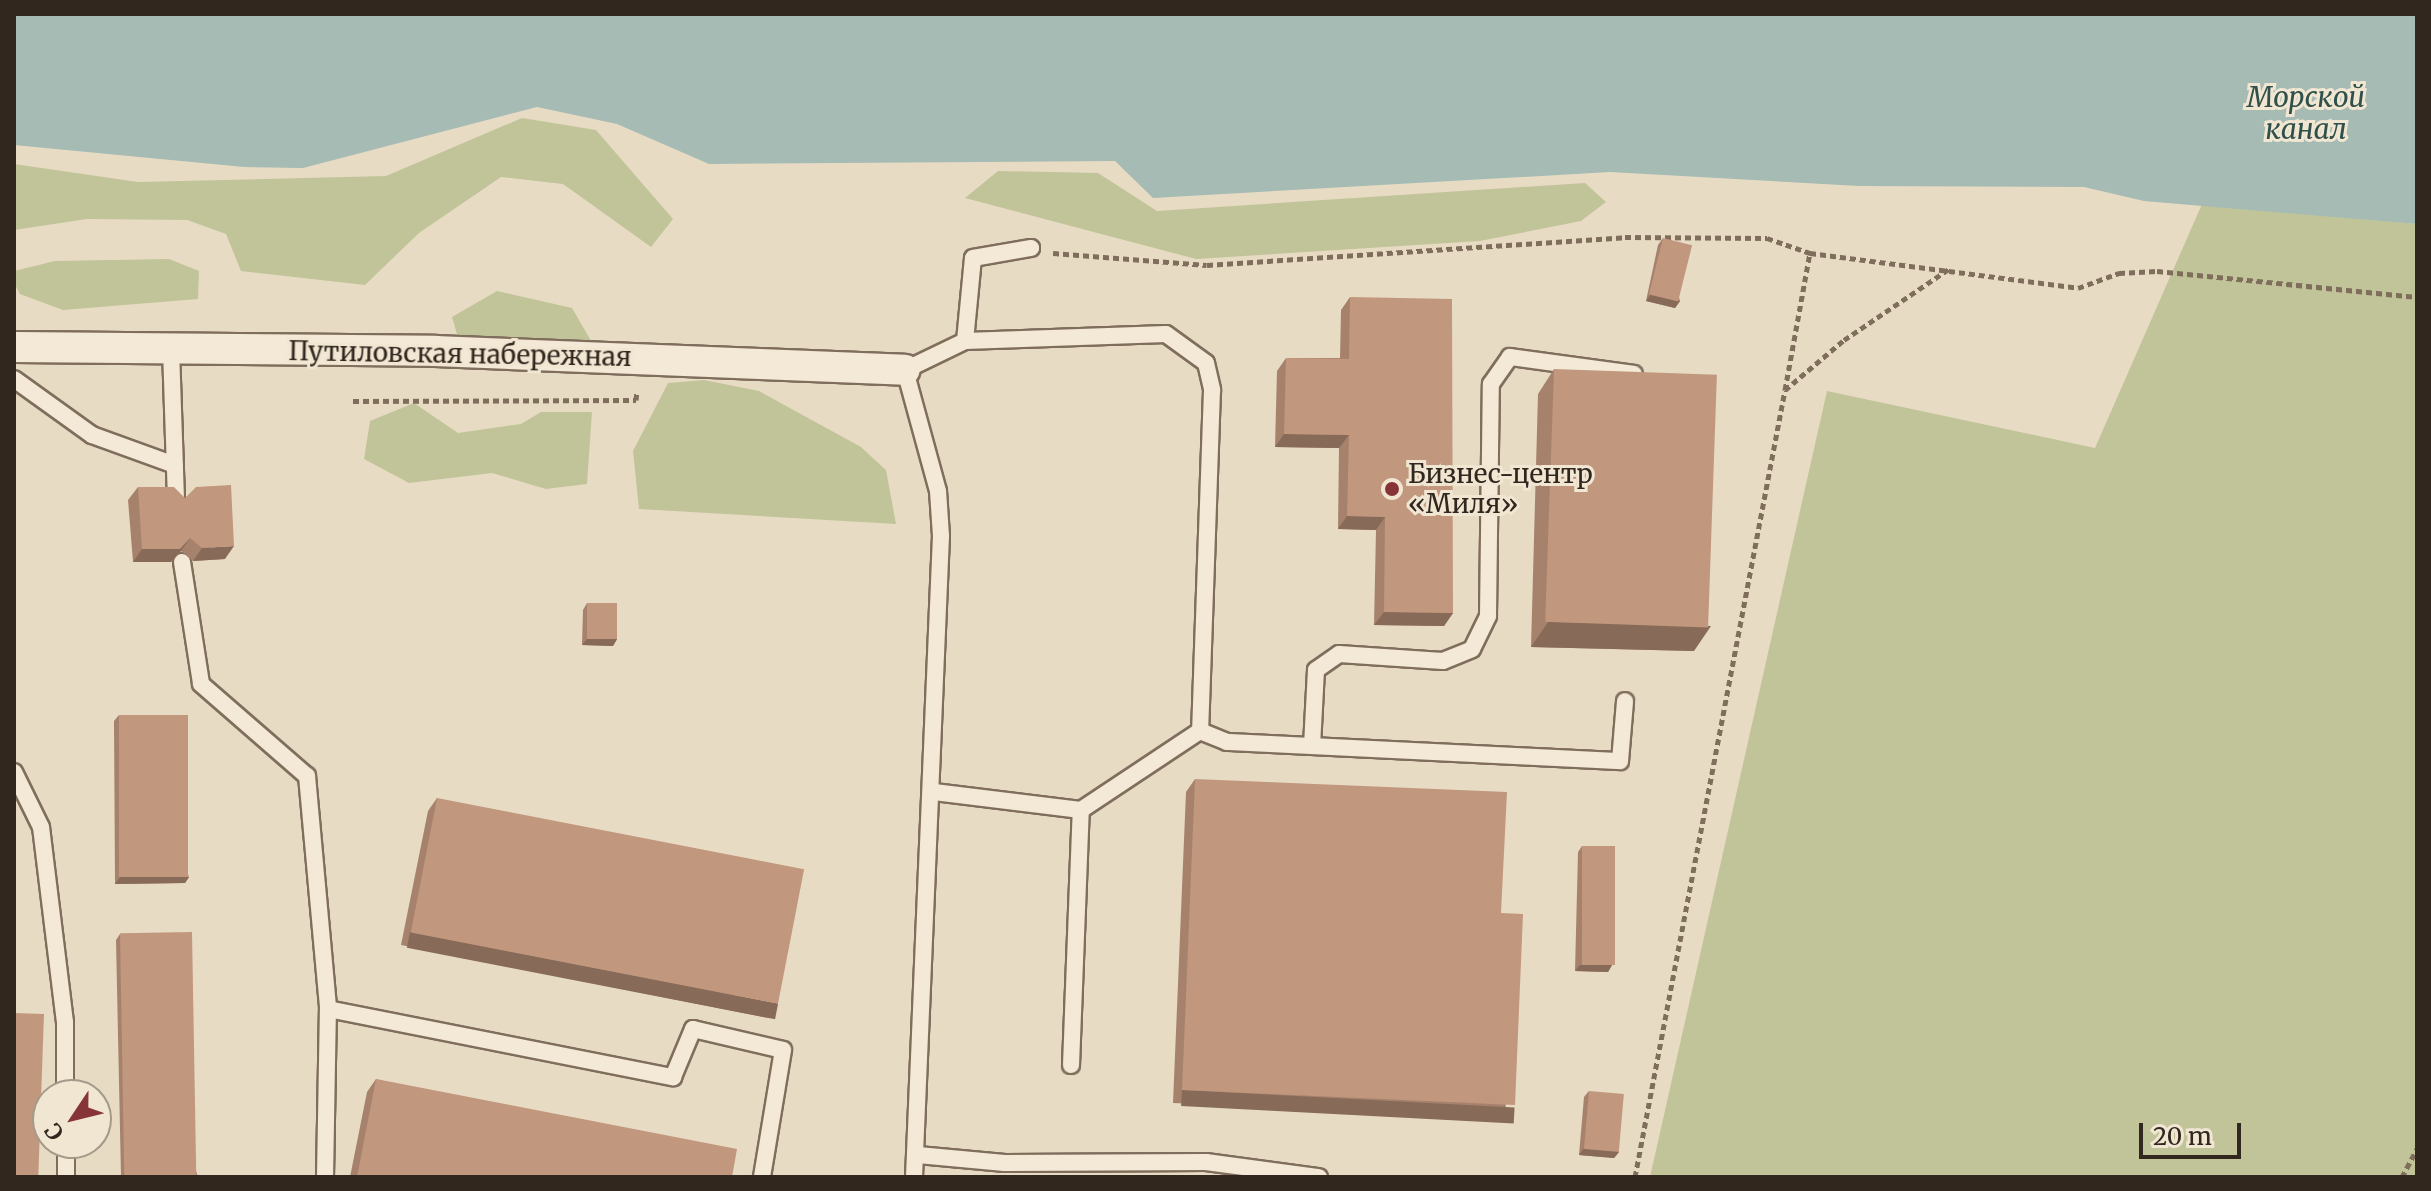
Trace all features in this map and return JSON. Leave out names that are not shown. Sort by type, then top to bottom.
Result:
[{"type":"street","name":"Путиловская набережная","points":[[14,347],[641,358],[905,370]]},
{"type":"lane","points":[[965,341],[973,258],[1031,248]]},
{"type":"lane","points":[[914,1177],[918,1155],[934,792],[938,491],[905,370],[965,341],[1166,334],[1206,363],[1212,390],[1200,731]]},
{"type":"lane","points":[[171,349],[176,500]]},
{"type":"lane","points":[[1312,746],[1316,670],[1339,654],[1443,661],[1472,649],[1488,616],[1491,384],[1510,357],[1659,377]]},
{"type":"lane","points":[[14,379],[92,435],[175,465]]},
{"type":"lane","points":[[182,562],[201,684],[307,776],[328,1009],[325,1177]]},
{"type":"lane","points":[[1200,731],[1227,742],[1620,761],[1625,701]]},
{"type":"lane","points":[[934,792],[1081,810],[1200,731]]},
{"type":"lane","points":[[14,772],[41,827],[65,1022],[65,1079]]},
{"type":"lane","points":[[1071,1065],[1081,810]]},
{"type":"lane","points":[[328,1009],[673,1077],[693,1029],[783,1050],[762,1177]]},
{"type":"lane","points":[[918,1155],[1005,1163],[1206,1162],[1319,1177]]},
{"type":"path","points":[[1031,248],[1081,259],[1207,265],[1625,237],[1767,238],[1810,253],[2078,288],[2119,273],[2157,271],[2417,297]]},
{"type":"path","points":[[1635,1177],[1810,253]]},
{"type":"path","points":[[1785,390],[1844,340],[1950,269]]},
{"type":"path","points":[[353,401],[636,400],[641,358]]},
{"type":"path","points":[[2402,1177],[2417,1149]]},
{"type":"green space","points":[[522,118],[596,130],[673,219],[651,247],[563,184],[501,177],[419,233],[365,285],[241,271],[226,234],[187,220],[87,219],[14,230],[14,164],[138,182],[386,176]]},
{"type":"green space","points":[[998,171],[1098,173],[1157,211],[1585,183],[1606,202],[1581,221],[1480,241],[1196,259],[965,198]]},
{"type":"green space","points":[[2202,204],[2417,224],[2417,1177],[1650,1177],[1827,391],[2095,448]]},
{"type":"green space","points":[[169,259],[199,271],[198,299],[63,310],[20,294],[14,283],[14,271],[55,261]]},
{"type":"green space","points":[[497,291],[572,308],[594,346],[459,341],[452,317]]},
{"type":"green space","points":[[704,380],[759,391],[861,447],[886,470],[896,524],[639,509],[633,451],[668,383]]},
{"type":"green space","points":[[414,403],[458,433],[521,424],[541,412],[592,412],[587,484],[546,489],[492,473],[409,483],[364,459],[370,421]]},
{"type":"water","name":"Морской канал","points":[[14,14],[2417,14],[2417,224],[2144,201],[2084,187],[1859,186],[1610,172],[1153,198],[1115,161],[709,164],[617,124],[537,107],[303,168],[244,167],[14,145]]},
{"type":"building","points":[[1663,238],[1692,245],[1678,302],[1649,294]]},
{"type":"building","name":"Бизнес-центр «Миля»","points":[[1350,297],[1452,299],[1453,613],[1384,612],[1385,517],[1347,516],[1349,435],[1284,434],[1286,358],[1349,359]]},
{"type":"building","points":[[1554,369],[1717,375],[1708,628],[1545,622]]},
{"type":"building","points":[[231,485],[234,546],[202,548],[190,538],[180,549],[142,549],[138,487],[174,487],[185,498],[196,487]]},
{"type":"building","points":[[587,603],[617,603],[617,639],[587,639]]},
{"type":"building","points":[[119,715],[188,715],[188,877],[119,877]]},
{"type":"building","points":[[1195,779],[1507,792],[1501,913],[1523,914],[1515,1105],[1182,1090]]},
{"type":"building","points":[[437,798],[804,869],[778,1004],[411,932]]},
{"type":"building","points":[[1582,846],[1615,846],[1615,965],[1582,965]]},
{"type":"building","points":[[192,932],[196,1177],[124,1177],[120,933]]},
{"type":"building","points":[[14,1013],[44,1014],[42,1079],[32,1079],[32,1159],[39,1159],[38,1177],[14,1177]]},
{"type":"building","points":[[376,1079],[737,1149],[732,1177],[357,1177]]},
{"type":"building","points":[[1589,1091],[1624,1094],[1619,1152],[1584,1149]]},
{"type":"place","name":"Бизнес-центр «Миля»","points":[[1392,489]]}]
